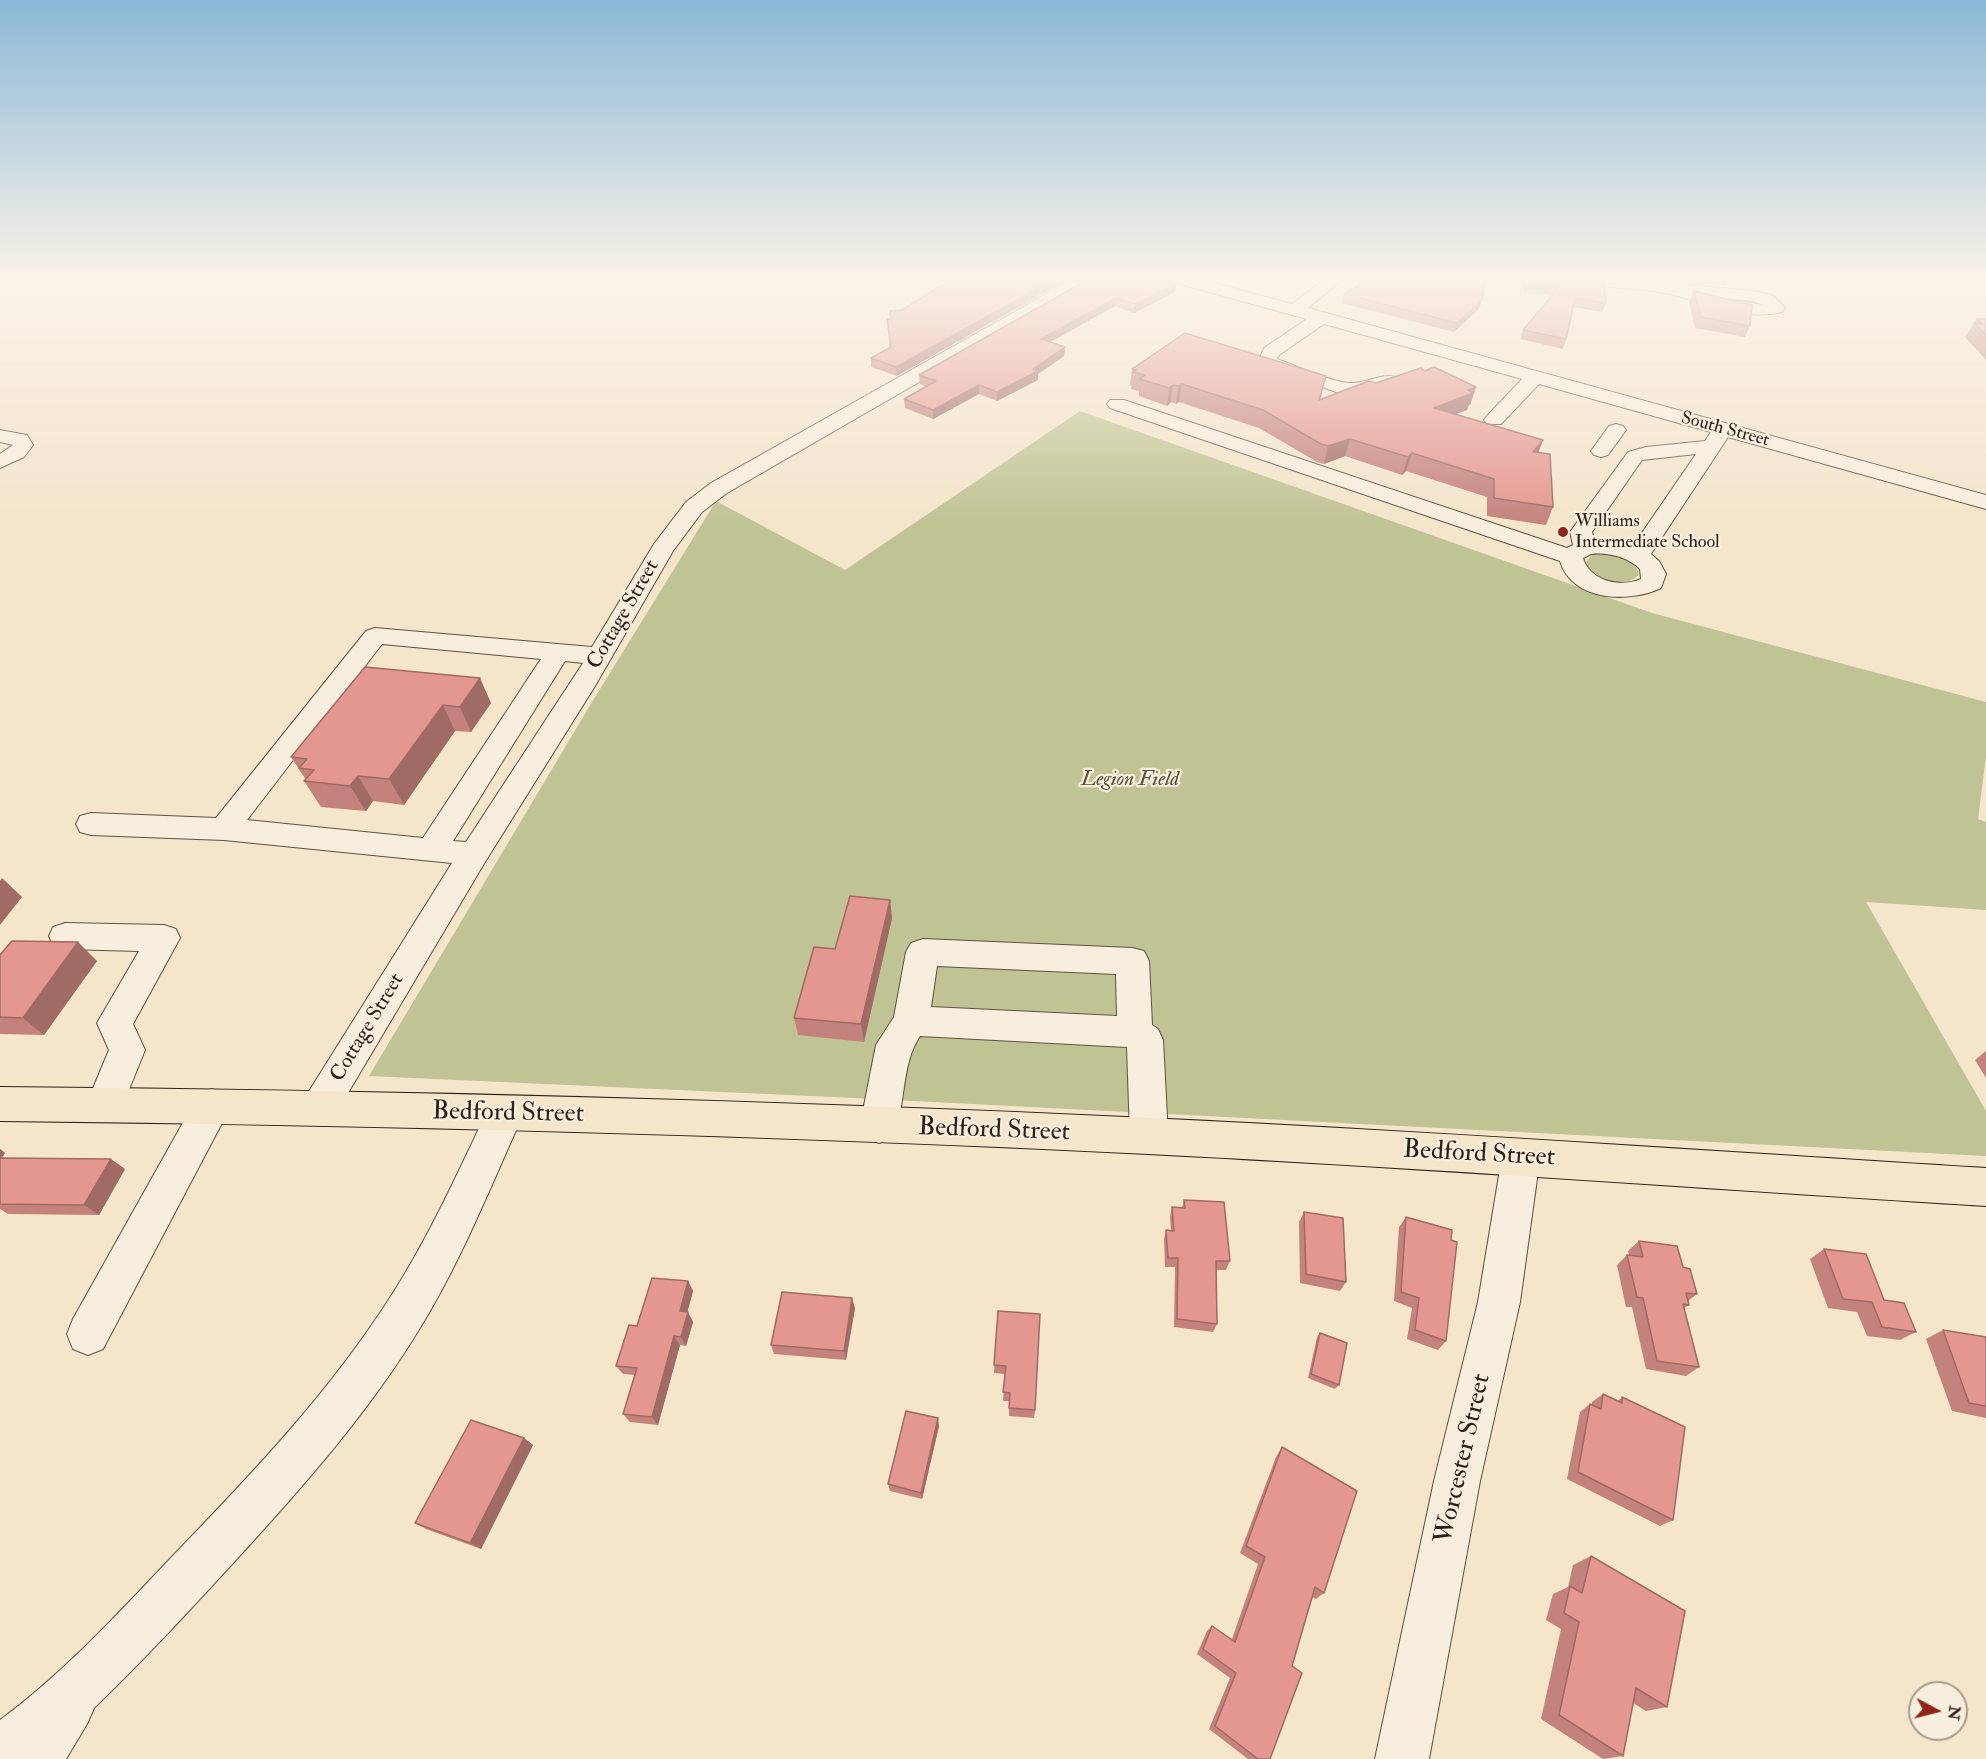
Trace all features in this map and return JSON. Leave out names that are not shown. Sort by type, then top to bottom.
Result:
[{"type":"main road","name":"Bedford Street","points":[[0,1104],[319,1108],[504,1115],[651,1117],[1149,1136],[1986,1187]]},
{"type":"street","name":"Cottage Street","points":[[319,1108],[474,854],[600,656],[662,549],[685,518],[704,497],[940,362]]},
{"type":"street","points":[[1267,362],[1345,389],[1365,390],[1411,374]]},
{"type":"street","points":[[1430,367],[1437,362]]},
{"type":"street","name":"South Street","points":[[1478,362],[1718,438],[1986,502]]},
{"type":"street","points":[[1494,420],[1534,378]]},
{"type":"street","points":[[1118,404],[1578,552],[1611,547],[1638,556],[1653,570],[1655,577],[1646,588],[1629,591],[1608,589],[1576,572],[1578,552],[1581,532],[1635,456],[1718,438]]},
{"type":"street","points":[[1601,451],[1616,430]]},
{"type":"street","points":[[0,436],[20,439],[23,445],[17,453],[0,462]]},
{"type":"street","points":[[1638,556],[1718,438]]},
{"type":"street","points":[[224,829],[375,636],[600,656]]},
{"type":"street","points":[[431,850],[558,652]]},
{"type":"street","points":[[509,728],[552,732]]},
{"type":"street","points":[[91,825],[224,829],[474,854]]},
{"type":"street","points":[[65,936],[164,938],[115,1023],[127,1050],[105,1105]]},
{"type":"street","points":[[879,1126],[894,1045],[911,1021],[924,952],[1132,961],[1135,1032]]},
{"type":"street","points":[[911,1021],[1135,1032],[1145,1040],[1149,1136]]},
{"type":"street","points":[[88,1334],[212,1106]]},
{"type":"street","points":[[0,1753],[84,1682],[240,1523],[292,1464],[369,1366],[407,1310],[432,1268],[504,1115]]},
{"type":"street","name":"Worcester Street","points":[[1402,1759],[1457,1481],[1499,1302],[1521,1157]]},
{"type":"street","points":[[36,1759],[84,1682]]},
{"type":"green space","name":"Legion Field","points":[[1080,411],[1652,613],[1986,702],[1986,756],[1978,819],[1986,822],[1986,910],[1866,902],[1986,1111],[1986,1156],[855,1098],[369,1076],[592,702],[716,501],[845,570]]},
{"type":"green space","points":[[1600,554],[1629,560],[1637,568],[1639,574],[1626,582],[1601,578],[1589,569],[1586,562],[1592,555]]},
{"type":"building","points":[[882,362],[905,362],[896,367]]},
{"type":"building","points":[[942,362],[1043,362],[1033,369],[1038,371],[997,392],[979,385],[933,410],[904,399],[936,381],[919,375]]},
{"type":"building","points":[[1142,362],[1280,362],[1326,376],[1319,400],[1369,381],[1376,383],[1421,368],[1425,371],[1434,367],[1476,387],[1468,390],[1473,393],[1434,408],[1543,440],[1533,452],[1550,454],[1553,507],[1494,498],[1494,479],[1412,453],[1408,457],[1350,439],[1328,446],[1321,444],[1263,410],[1182,384],[1169,388],[1140,379],[1145,375],[1133,372],[1136,370],[1132,369]]},
{"type":"building","points":[[365,667],[480,678],[460,707],[443,705],[389,779],[358,776],[350,786],[304,781],[314,770],[299,768],[307,759],[291,757]]},
{"type":"building","points":[[850,896],[890,900],[861,1024],[794,1018],[814,947],[835,949]]},
{"type":"building","points":[[12,941],[78,942],[23,1018],[0,1017],[0,955]]},
{"type":"building","points":[[0,1158],[111,1159],[84,1205],[0,1204]]},
{"type":"building","points":[[1184,1200],[1224,1202],[1230,1261],[1216,1261],[1217,1324],[1177,1319],[1178,1258],[1168,1258],[1166,1230],[1174,1231],[1172,1207],[1185,1208]]},
{"type":"building","points":[[1304,1212],[1343,1218],[1346,1282],[1306,1274]]},
{"type":"building","points":[[1406,1217],[1452,1230],[1451,1240],[1457,1242],[1446,1341],[1415,1330],[1419,1298],[1401,1292]]},
{"type":"building","points":[[1639,1241],[1677,1246],[1683,1267],[1690,1269],[1697,1294],[1686,1293],[1689,1305],[1683,1304],[1699,1367],[1657,1361],[1643,1298],[1637,1297],[1627,1255],[1643,1257]]},
{"type":"building","points":[[1824,1249],[1866,1254],[1884,1300],[1904,1303],[1916,1332],[1882,1327],[1872,1302],[1843,1299]]},
{"type":"building","points":[[652,1278],[688,1281],[680,1311],[688,1312],[681,1337],[674,1336],[652,1417],[623,1414],[637,1368],[616,1366],[629,1325],[637,1326]]},
{"type":"building","points":[[782,1292],[852,1298],[844,1351],[771,1345]]},
{"type":"building","points":[[998,1311],[1040,1314],[1035,1410],[1009,1408],[1010,1393],[1003,1392],[1006,1366],[994,1365]]},
{"type":"building","points":[[1943,1330],[1986,1337],[1986,1406],[1969,1403]]},
{"type":"building","points":[[1320,1333],[1347,1343],[1339,1385],[1311,1374]]},
{"type":"building","points":[[1603,1394],[1622,1403],[1622,1397],[1685,1427],[1673,1520],[1578,1472],[1590,1404],[1601,1409]]},
{"type":"building","points":[[906,1411],[938,1418],[921,1493],[888,1484]]},
{"type":"building","points":[[471,1420],[524,1438],[470,1543],[415,1523]]},
{"type":"building","points":[[1282,1447],[1357,1491],[1324,1593],[1315,1587],[1292,1666],[1302,1673],[1270,1759],[1258,1759],[1215,1726],[1236,1673],[1203,1649],[1212,1626],[1235,1642],[1265,1557],[1246,1546]]},
{"type":"building","points":[[1591,1556],[1685,1611],[1667,1707],[1636,1688],[1623,1756],[1559,1715],[1579,1622],[1564,1613],[1570,1586],[1582,1593]]},
{"type":"place","name":"Williams Intermediate School","points":[[1563,532]]}]
